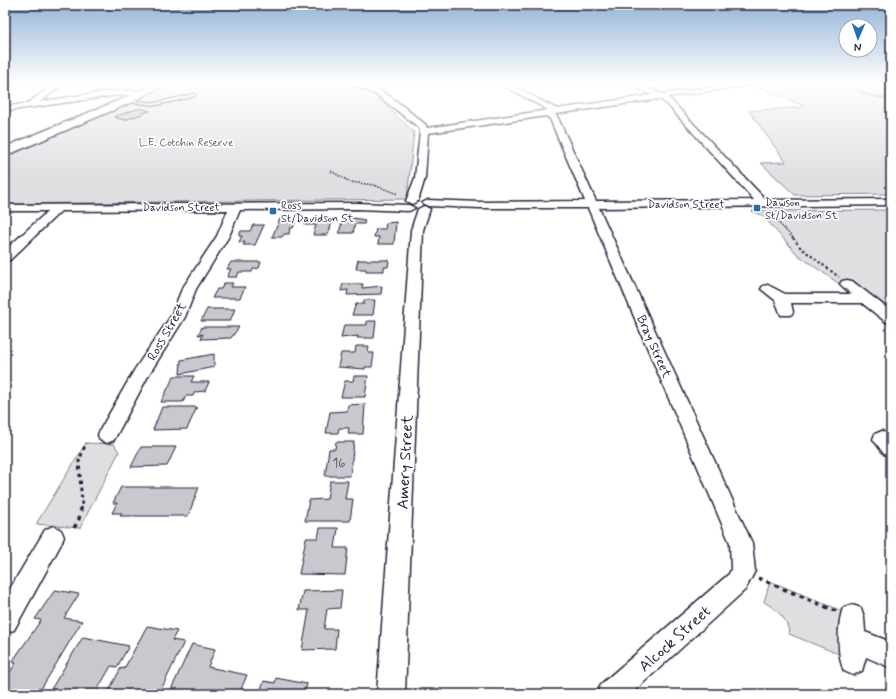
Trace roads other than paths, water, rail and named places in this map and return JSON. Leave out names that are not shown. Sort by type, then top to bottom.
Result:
[{"type":"street","points":[[5,152],[94,115]]},
{"type":"street","points":[[407,115],[422,126],[424,131],[420,178],[411,205]]},
{"type":"street","points":[[424,131],[541,115]]},
{"type":"street","name":"Bray Street","points":[[553,115],[742,543],[740,577]]},
{"type":"street","points":[[681,115],[765,207]]},
{"type":"street","points":[[420,178],[426,205]]},
{"type":"street","name":"Davidson Street","points":[[5,208],[592,204],[765,207],[891,202]]},
{"type":"street","name":"Amery Street","points":[[411,205],[417,230]]},
{"type":"street","name":"Amery Street","points":[[391,694],[417,230],[426,205]]},
{"type":"street","name":"Ross Street","points":[[107,434],[141,373],[178,317],[189,290],[223,236],[236,206]]},
{"type":"street","points":[[5,258],[58,208]]},
{"type":"street","points":[[847,284],[891,319]]},
{"type":"street","points":[[768,289],[782,298],[866,298]]},
{"type":"street","points":[[782,298],[786,312]]},
{"type":"street","points":[[5,622],[53,537]]},
{"type":"street","name":"Alcock Street","points":[[611,694],[740,577]]},
{"type":"street","points":[[852,639],[891,655]]},
{"type":"place","name":"Dawson St/Davidson St","points":[[757,208]]},
{"type":"place","name":"Ross St/Davidson St","points":[[273,211]]},
{"type":"park label","name":"L.E. Cotchin Reserve","points":[[186,142]]}]
